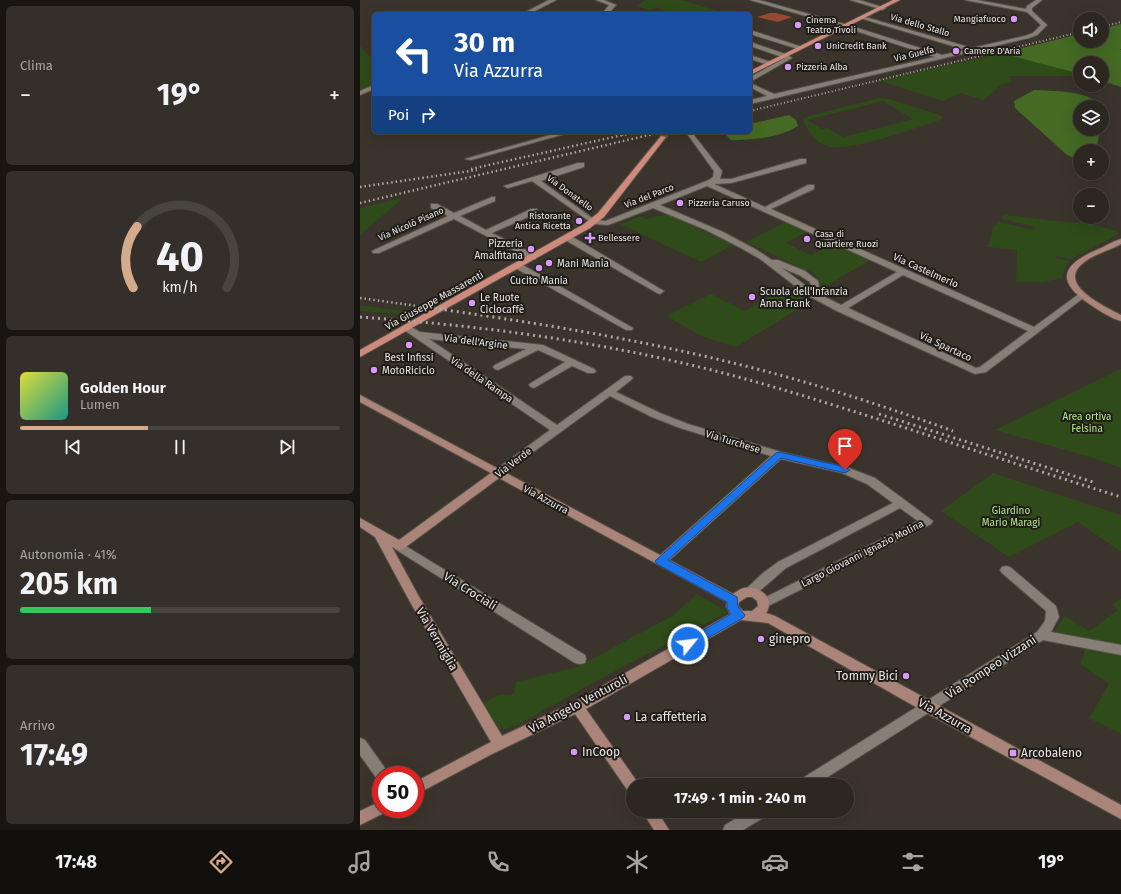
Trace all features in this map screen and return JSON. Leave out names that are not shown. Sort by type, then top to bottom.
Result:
[{"type":"main road","points":[[752,72],[897,0]]},
{"type":"main road","name":"Via Giuseppe Massarenti","points":[[360,354],[568,238],[593,222],[663,138]]},
{"type":"street","points":[[529,12],[553,0]]},
{"type":"street","points":[[599,0],[613,5],[606,12]]},
{"type":"street","points":[[753,0],[941,57]]},
{"type":"street","points":[[854,0],[883,8]]},
{"type":"street","points":[[968,0],[1029,11],[1031,5],[1038,0]]},
{"type":"street","name":"Via Guelfa","points":[[752,102],[1035,34],[1044,25],[1029,11]]},
{"type":"street","name":"Via dello Stallo","points":[[863,18],[972,50]]},
{"type":"street","points":[[752,33],[800,48]]},
{"type":"street","points":[[752,45],[788,58],[752,79]]},
{"type":"street","points":[[752,58],[769,63]]},
{"type":"street","points":[[752,86],[774,97]]},
{"type":"street","points":[[360,93],[372,88]]},
{"type":"street","points":[[470,158],[561,134]]},
{"type":"street","points":[[691,135],[718,171],[717,178],[710,183]]},
{"type":"street","name":"Via del Parco","points":[[593,222],[610,222],[710,183],[731,181],[803,160]]},
{"type":"street","name":"Via Donatello","points":[[508,186],[533,179],[535,180],[581,165]]},
{"type":"street","name":"Via Donatello","points":[[535,180],[593,222]]},
{"type":"street","name":"Via Castelmerlo","points":[[710,183],[764,210],[1034,330]]},
{"type":"street","points":[[764,210],[810,187]]},
{"type":"street","name":"Via Nicolò Pisano","points":[[376,251],[492,199]]},
{"type":"street","name":"Via Spartaco","points":[[652,205],[742,244],[810,293],[840,309],[963,367],[978,371],[985,369],[1034,330],[1082,296]]},
{"type":"street","name":"Via Nicolò Pisano","points":[[434,206],[533,257]]},
{"type":"street","points":[[485,233],[534,211]]},
{"type":"street","points":[[568,238],[660,291]]},
{"type":"street","points":[[1121,241],[1084,258],[1074,268],[1071,274],[1072,283],[1082,296],[1121,318]]},
{"type":"street","name":"Via Spartaco","points":[[762,257],[811,278],[815,283],[810,293]]},
{"type":"street","points":[[518,266],[629,328]]},
{"type":"street","points":[[840,309],[902,272]]},
{"type":"street","name":"Via della Rampa","points":[[407,328],[557,430]]},
{"type":"street","name":"Via dell'Argine","points":[[418,335],[543,348],[591,371]]},
{"type":"street","name":"Via dell'Argine","points":[[498,367],[535,348]]},
{"type":"street","points":[[534,385],[572,362]]},
{"type":"street","name":"Via Verde","points":[[399,546],[628,378]]},
{"type":"street","name":"Via Turchese","points":[[609,392],[656,415],[684,426],[779,455],[845,470],[871,481],[901,503]]},
{"type":"street","name":"Via Azzurra","points":[[360,398],[733,600]]},
{"type":"street","points":[[661,561],[779,455]]},
{"type":"street","points":[[764,604],[760,614],[749,617],[739,615],[732,608],[733,600],[740,594],[750,592],[766,576],[782,565],[901,503]]},
{"type":"street","name":"Largo Giovanni Ignazio Molina","points":[[764,604],[927,521],[901,503]]},
{"type":"street","name":"Via Crociali","points":[[360,522],[580,659]]},
{"type":"street","name":"Via Vermiglia","points":[[378,533],[391,553],[413,597],[499,744]]},
{"type":"street","name":"Via Pompeo Vizzani","points":[[814,778],[1041,635],[1052,623],[1052,609],[1006,570]]},
{"type":"street","points":[[750,592],[759,596],[771,618]]},
{"type":"street","name":"Via Angelo Venturoli","points":[[424,784],[499,744],[577,706],[739,615]]},
{"type":"street","name":"Via Azzurra","points":[[755,616],[771,618],[928,707],[1121,812]]},
{"type":"street","points":[[1041,635],[1121,650]]},
{"type":"street","points":[[577,706],[627,778]]},
{"type":"street","points":[[360,744],[376,766]]},
{"type":"street","points":[[360,818],[372,812]]},
{"type":"street","points":[[654,818],[662,830]]},
{"type":"street","points":[[730,830],[750,818]]},
{"type":"green space","points":[[645,0],[682,0],[721,12],[670,12],[657,8],[650,10],[637,6]]},
{"type":"green space","points":[[1121,24],[1121,49],[1119,50],[1121,50],[1121,87],[1109,83],[1109,56],[1073,56],[1073,72],[1001,53],[1073,36],[1073,48],[1109,48],[1109,27]]},
{"type":"green space","points":[[360,46],[372,59],[372,85],[360,90]]},
{"type":"green space","points":[[1001,53],[1073,71],[1073,76],[1010,76],[1012,82],[1002,84],[984,100],[960,93],[943,101],[880,81]]},
{"type":"green space","points":[[1034,90],[1070,92],[1089,97],[1094,100],[1073,100],[1073,136],[1099,136],[1097,144],[1073,144],[1073,158],[1066,154],[1015,108],[1014,101]]},
{"type":"green space","points":[[880,98],[889,99],[940,115],[943,118],[896,135],[849,146],[836,147],[826,146],[815,138],[809,131],[803,119],[805,117]],"holes":[[[883,101],[913,119],[843,137],[828,128],[822,129],[807,120]]]},
{"type":"green space","points":[[789,115],[796,120],[798,126],[774,136],[757,139],[731,140],[725,134],[752,134],[752,124]]},
{"type":"green space","points":[[402,199],[360,235],[360,208]]},
{"type":"green space","points":[[667,214],[733,245],[701,262],[620,224],[640,216],[646,219]]},
{"type":"green space","points":[[1005,215],[1073,224],[1092,224],[1116,231],[1119,234],[1072,259],[1056,256],[1056,258],[1070,261],[1065,268],[1062,278],[1044,282],[1016,282],[1017,250],[988,247],[993,227],[999,222],[1034,230],[1036,227],[1001,219]]},
{"type":"green space","points":[[785,222],[807,232],[786,243],[811,255],[832,243],[870,260],[818,291],[819,283],[815,274],[746,242]]},
{"type":"green space","points":[[782,289],[811,301],[736,347],[701,336],[666,316],[711,294],[745,311]]},
{"type":"green space","points":[[360,305],[416,313],[411,315],[360,311]]},
{"type":"green space","name":"Area ortiva Felsina","points":[[1121,369],[1121,468],[1090,457],[995,430]]},
{"type":"green space","name":"Giardino Mario Maragi","points":[[993,473],[1121,515],[1121,552],[1078,522],[1009,557],[941,511]]},
{"type":"green space","points":[[697,594],[728,612],[598,680],[516,726],[505,729],[492,728],[478,706],[498,695],[514,694],[516,682],[577,667],[672,616]]},
{"type":"green space","points":[[1121,598],[1121,734],[1089,718],[1109,684],[1081,664],[1085,648],[1048,639],[1065,616],[1089,631],[1118,610],[1112,605]]},
{"type":"building","points":[[770,13],[792,17],[778,22],[757,17]]},
{"type":"railway","points":[[1109,25],[1121,22]]},
{"type":"railway","points":[[752,111],[1073,34]]},
{"type":"railway","points":[[471,169],[627,134]]},
{"type":"railway","points":[[622,135],[627,134]]},
{"type":"railway","points":[[360,203],[653,134]]},
{"type":"railway","points":[[649,135],[654,134]]},
{"type":"railway","points":[[360,187],[477,170]]},
{"type":"railway","points":[[360,298],[442,309]]},
{"type":"railway","points":[[442,309],[446,310]]},
{"type":"railway","points":[[442,309],[586,332],[697,354],[844,394],[953,431]]},
{"type":"railway","points":[[360,317],[444,324],[527,334],[568,340],[691,365],[771,386],[824,402],[1121,497]]},
{"type":"railway","points":[[879,414],[1096,483]]},
{"type":"place","name":"Mangiafuoco","points":[[1014,19]]},
{"type":"place","name":"Cinema Teatro Tivoli","points":[[798,25]]},
{"type":"place","name":"UniCredit Bank","points":[[818,46]]},
{"type":"place","name":"Camere D'Aria","points":[[956,51]]},
{"type":"place","name":"Pizzeria Alba","points":[[788,67]]},
{"type":"place","name":"Pizzeria Caruso","points":[[680,203]]},
{"type":"place","name":"Ristorante Antica Ricetta","points":[[579,221]]},
{"type":"place","name":"Bellessere","points":[[590,238]]},
{"type":"place","name":"Casa di Quartiere Ruozi","points":[[807,239]]},
{"type":"place","name":"Pizzeria Amalfitana","points":[[531,249]]},
{"type":"place","name":"Mani Mania","points":[[549,263]]},
{"type":"place","name":"Cucito Mania","points":[[539,268]]},
{"type":"place","name":"Scuola dell'Infanzia Anna Frank","points":[[752,297]]},
{"type":"place","name":"Le Ruote Ciclocaffè","points":[[472,303]]},
{"type":"place","name":"Best Infissi","points":[[409,345]]},
{"type":"place","name":"MotoRiciclo","points":[[374,370]]},
{"type":"place","name":"ginepro","points":[[761,639]]},
{"type":"place","name":"Tommy Bici","points":[[906,676]]},
{"type":"place","name":"La caffetteria","points":[[627,717]]},
{"type":"place","name":"InCoop","points":[[574,752]]},
{"type":"place","name":"Arcobaleno","points":[[1013,753]]},
{"type":"route","points":[[688,644],[739,615],[732,608],[733,600],[661,561],[779,455],[845,470]]}]
